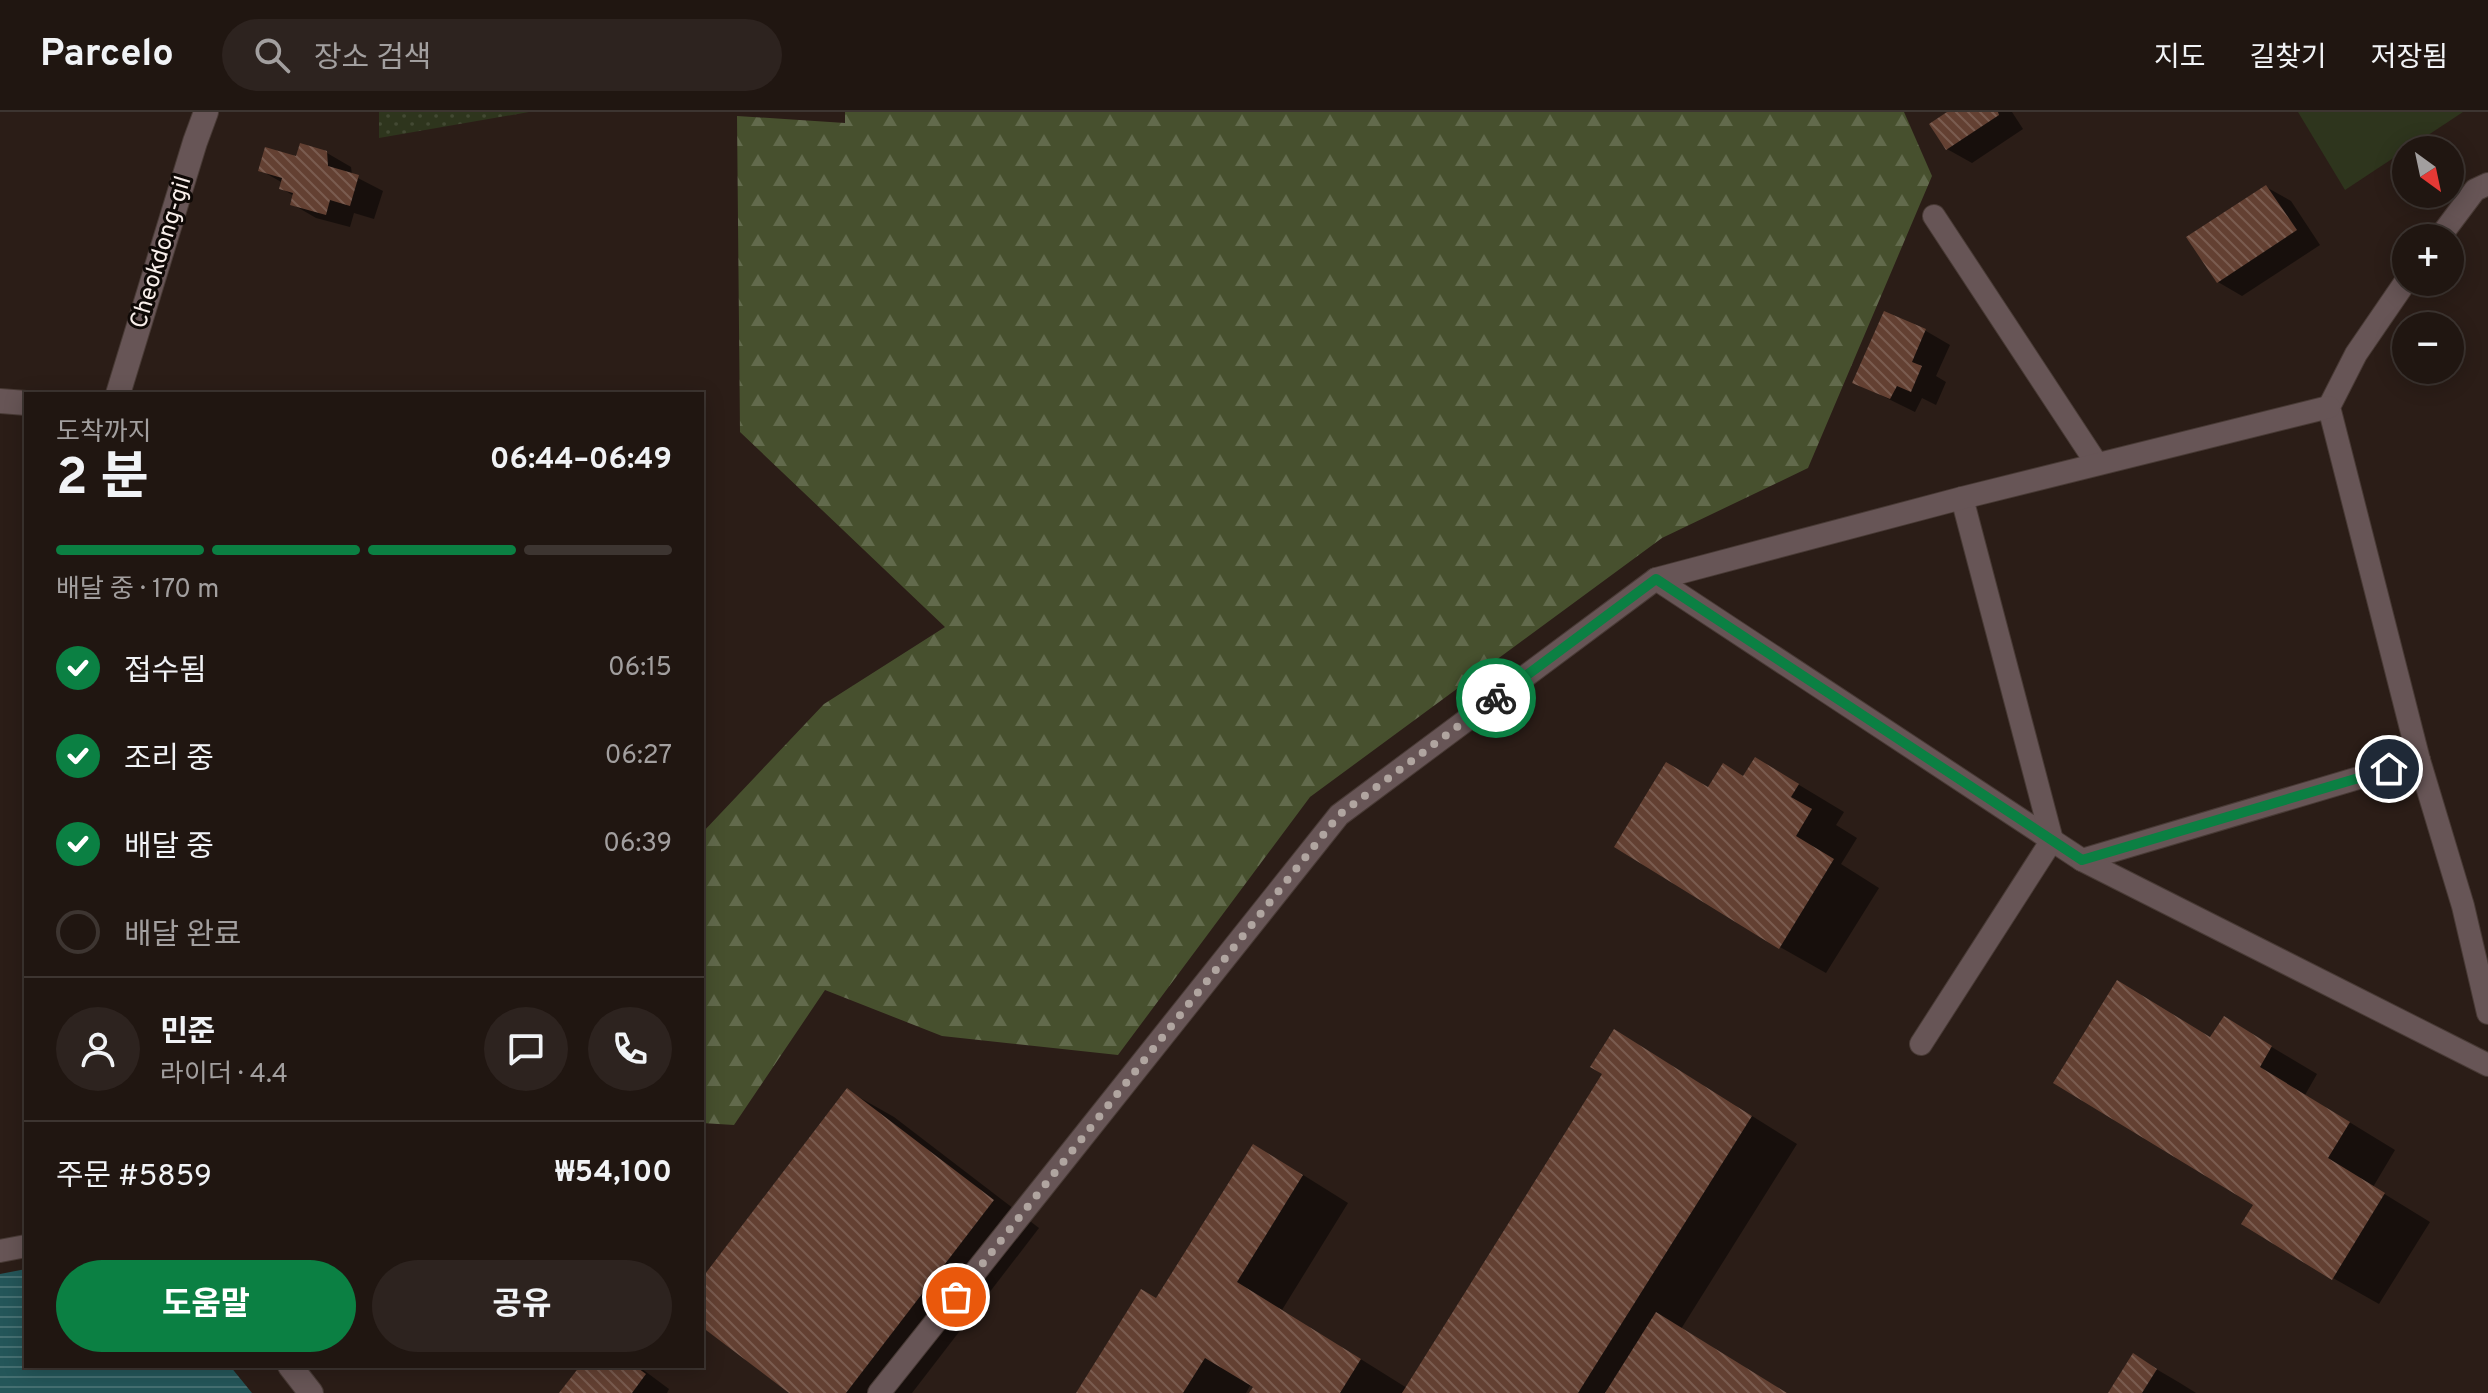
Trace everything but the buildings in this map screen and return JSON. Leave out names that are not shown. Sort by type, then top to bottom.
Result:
[{"type":"street","name":"Cheokdong-gil","points":[[119,392],[206,112]]},
{"type":"street","points":[[0,401],[24,403]]},
{"type":"street","points":[[292,1368],[311,1393]]},
{"type":"lane","points":[[2450,224],[2475,190],[2488,184]]},
{"type":"lane","points":[[1934,216],[2097,464]]},
{"type":"lane","points":[[2396,296],[2356,354],[2329,407],[2419,760],[2463,906],[2488,1013]]},
{"type":"lane","points":[[879,1393],[1339,815],[1656,579],[1962,498],[2329,407]]},
{"type":"lane","points":[[1921,1044],[2052,840],[1962,498]]},
{"type":"lane","points":[[1656,579],[2082,860],[2488,1065]]},
{"type":"lane","points":[[2082,860],[2419,760]]},
{"type":"lane","points":[[0,1251],[24,1246]]},
{"type":"green space","points":[[379,112],[529,112],[379,138]]},
{"type":"green space","points":[[845,112],[1904,112],[1932,176],[1808,468],[1662,538],[1310,797],[1118,1055],[942,1036],[825,990],[734,1125],[704,1123],[704,831],[824,704],[945,627],[740,432],[737,116],[845,123]]},
{"type":"green space","points":[[2298,112],[2463,112],[2427,136],[2392,136],[2392,159],[2345,190]]},
{"type":"water","points":[[24,1269],[24,1368],[232,1368],[252,1393],[0,1393],[0,1274]]},
{"type":"way so far","points":[[956,1297],[1339,815],[1496,698]]},
{"type":"route","points":[[1496,698],[1656,579],[2082,860],[2389,769]]}]
